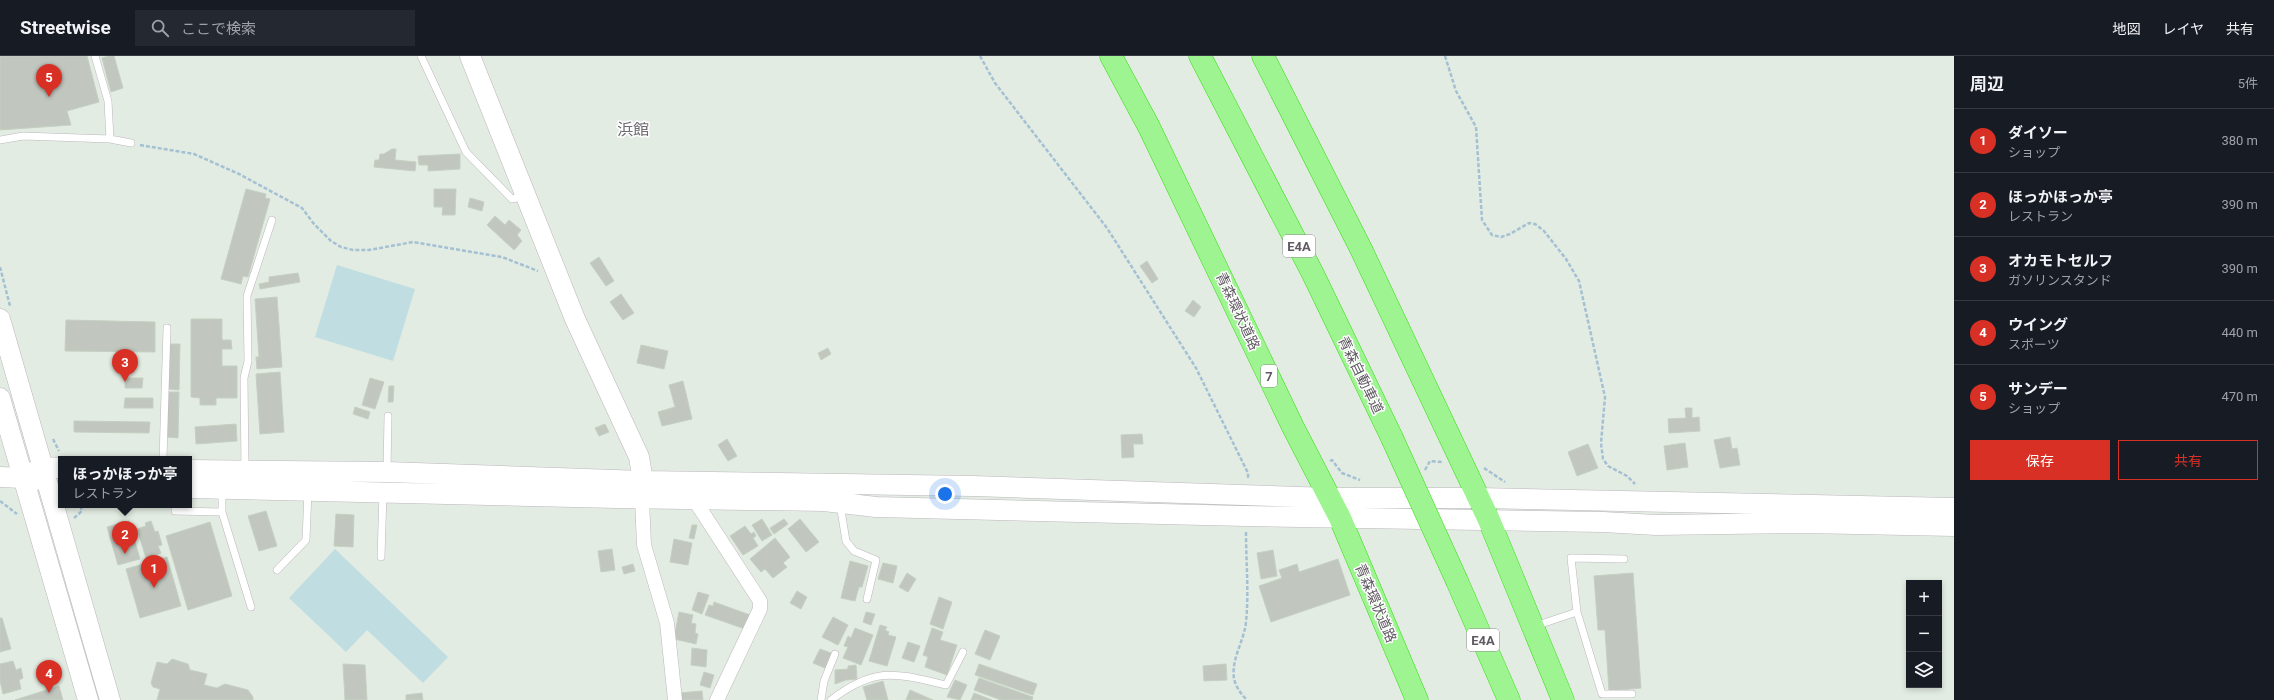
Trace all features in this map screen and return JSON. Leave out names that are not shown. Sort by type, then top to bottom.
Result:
[{"type":"highway","name":"青森環状道路","points":[[1111,56],[1149,127],[1293,427],[1340,518],[1417,700]]},
{"type":"highway","name":"青森自動車道","points":[[1200,56],[1313,274],[1392,438],[1509,700]]},
{"type":"highway","points":[[1262,56],[1361,249],[1479,498],[1563,700]]},
{"type":"street","points":[[470,56],[559,279],[639,457],[644,546],[667,623],[676,700]]},
{"type":"street","points":[[0,319],[21,386],[53,476],[58,496]]},
{"type":"street","points":[[0,398],[22,478],[88,700]]},
{"type":"street","points":[[192,470],[245,470],[385,482],[642,490],[694,500],[824,501],[876,507],[1340,518],[1602,522],[1656,525],[1806,523],[1954,526]]},
{"type":"street","points":[[0,477],[22,478],[53,476]]},
{"type":"street","points":[[192,488],[308,490],[385,482]]},
{"type":"street","points":[[685,482],[694,500],[760,601],[760,609],[717,700]]},
{"type":"street","points":[[642,490],[685,482],[973,486],[1330,498],[1479,498],[1954,508]]},
{"type":"street","points":[[61,508],[110,700]]},
{"type":"lane","points":[[95,56],[108,102],[110,139]]},
{"type":"lane","points":[[421,56],[466,152],[512,199],[525,196]]},
{"type":"lane","points":[[0,140],[23,136],[110,139],[131,143]]},
{"type":"lane","points":[[245,470],[244,378],[248,361],[247,296],[272,220]]},
{"type":"lane","points":[[163,456],[166,328]]},
{"type":"lane","points":[[381,557],[388,416]]},
{"type":"lane","points":[[222,488],[222,512],[251,607]]},
{"type":"lane","points":[[278,570],[306,540],[308,490]]},
{"type":"lane","points":[[840,503],[846,541],[854,551],[876,560],[867,599]]},
{"type":"lane","points":[[175,508],[175,511],[222,512]]},
{"type":"lane","points":[[1624,559],[1571,558],[1577,612],[1602,694],[1632,694]]},
{"type":"lane","points":[[1533,626],[1577,612]]},
{"type":"lane","points":[[831,700],[844,690],[866,678],[885,674],[906,676],[946,685],[963,652]]},
{"type":"lane","points":[[821,700],[824,681],[835,654]]},
{"type":"path","points":[[980,56],[995,83],[1107,228],[1196,368],[1248,473],[1248,496]]},
{"type":"path","points":[[1445,56],[1456,91],[1476,127],[1482,220],[1486,229],[1492,235],[1501,237],[1510,234],[1528,223],[1535,224],[1544,231],[1566,259],[1579,281],[1605,397],[1601,443],[1603,459],[1608,466],[1627,476],[1637,486],[1642,501]]},
{"type":"path","points":[[131,143],[194,154],[239,174],[302,208],[322,233],[341,247],[353,250],[369,250],[413,242],[470,250],[502,257],[559,279]]},
{"type":"path","points":[[0,501],[17,514]]},
{"type":"path","points":[[76,518],[82,511],[81,508]]},
{"type":"path","points":[[1245,516],[1248,574],[1247,620],[1245,631],[1234,659],[1234,678],[1236,685],[1247,700]]},
{"type":"shaded area","points":[[337,265],[415,289],[393,361],[315,337]]},
{"type":"shaded area","points":[[335,549],[448,657],[423,683],[367,630],[346,652],[289,598]]},
{"type":"building","points":[[0,56],[87,56],[99,102],[67,111],[71,125],[0,130]]},
{"type":"building","points":[[114,56],[123,88],[111,92],[102,58]]},
{"type":"building","points":[[392,149],[396,149],[395,160],[416,162],[415,171],[374,167],[375,160],[379,160],[380,154],[384,154]]},
{"type":"building","points":[[460,154],[460,169],[428,171],[428,165],[419,165],[418,156]]},
{"type":"building","points":[[246,189],[266,194],[265,198],[270,199],[248,277],[243,276],[241,284],[221,279]]},
{"type":"building","points":[[434,189],[456,189],[455,215],[442,215],[443,207],[434,207]]},
{"type":"building","points":[[470,198],[484,202],[482,211],[468,207]]},
{"type":"building","points":[[495,216],[505,225],[509,220],[521,230],[517,235],[522,241],[514,250],[487,225]]},
{"type":"building","points":[[599,257],[614,281],[606,286],[590,263]]},
{"type":"building","points":[[1147,261],[1158,279],[1152,283],[1140,266]]},
{"type":"building","points":[[298,273],[300,282],[260,289],[259,284],[269,282],[269,277]]},
{"type":"building","points":[[621,294],[634,313],[623,320],[610,302]]},
{"type":"building","points":[[277,297],[282,367],[257,369],[256,357],[259,357],[255,299]]},
{"type":"building","points":[[1193,300],[1201,307],[1194,317],[1185,311]]},
{"type":"building","points":[[191,319],[222,319],[222,340],[231,340],[232,349],[222,349],[222,366],[237,366],[237,398],[216,398],[216,405],[200,405],[200,398],[191,397]]},
{"type":"building","points":[[66,320],[155,322],[155,352],[65,351]]},
{"type":"building","points":[[169,344],[180,344],[179,390],[168,389]]},
{"type":"building","points":[[641,345],[668,351],[664,369],[637,363]]},
{"type":"building","points":[[828,348],[831,354],[821,360],[818,353]]},
{"type":"building","points":[[280,372],[284,432],[260,434],[256,374]]},
{"type":"building","points":[[125,378],[143,378],[142,388],[125,388]]},
{"type":"building","points":[[370,378],[384,382],[375,409],[362,405]]},
{"type":"building","points":[[683,381],[692,419],[662,426],[658,412],[675,407],[669,385]]},
{"type":"building","points":[[389,386],[394,386],[393,402],[388,402]]},
{"type":"building","points":[[167,392],[179,392],[178,438],[166,437]]},
{"type":"building","points":[[125,398],[153,398],[153,408],[124,408]]},
{"type":"building","points":[[355,407],[370,412],[368,419],[353,414]]},
{"type":"building","points":[[1685,408],[1692,408],[1692,418],[1699,417],[1700,431],[1669,433],[1668,419],[1686,418]]},
{"type":"building","points":[[74,421],[150,422],[149,433],[74,432]]},
{"type":"building","points":[[236,424],[237,441],[196,444],[195,427]]},
{"type":"building","points":[[605,424],[609,432],[599,436],[595,428]]},
{"type":"building","points":[[1142,434],[1143,444],[1133,444],[1134,457],[1122,458],[1121,435]]},
{"type":"building","points":[[1730,437],[1732,449],[1737,448],[1740,465],[1720,468],[1714,440]]},
{"type":"building","points":[[727,439],[737,456],[728,461],[718,445]]},
{"type":"building","points":[[1685,443],[1688,467],[1667,470],[1664,446]]},
{"type":"building","points":[[1588,444],[1598,468],[1577,476],[1568,452]]},
{"type":"building","points":[[266,511],[277,546],[259,551],[248,516]]},
{"type":"building","points":[[336,514],[354,515],[353,547],[334,546]]},
{"type":"building","points":[[762,519],[772,535],[762,541],[752,525]]},
{"type":"building","points":[[784,519],[788,524],[774,534],[770,528]]},
{"type":"building","points":[[800,519],[819,542],[806,552],[788,529]]},
{"type":"building","points":[[129,521],[140,559],[118,565],[107,527]]},
{"type":"building","points":[[151,521],[155,532],[158,531],[162,545],[158,546],[161,553],[146,558],[137,529],[146,526],[145,523]]},
{"type":"building","points":[[210,522],[232,596],[188,610],[166,536]]},
{"type":"building","points":[[692,525],[697,525],[694,539],[689,538]]},
{"type":"building","points":[[745,526],[751,534],[754,532],[756,536],[753,538],[758,546],[743,555],[730,536]]},
{"type":"building","points":[[775,538],[790,557],[783,563],[787,567],[773,578],[765,569],[761,572],[750,559]]},
{"type":"building","points":[[674,539],[692,543],[688,565],[670,562]]},
{"type":"building","points":[[612,549],[615,570],[601,572],[598,551]]},
{"type":"building","points":[[1273,550],[1277,576],[1261,579],[1257,553]]},
{"type":"building","points":[[167,557],[181,606],[140,618],[126,569]]},
{"type":"building","points":[[1338,559],[1350,595],[1271,622],[1259,586],[1282,578],[1279,570],[1297,564],[1299,572]]},
{"type":"building","points":[[850,561],[868,566],[862,587],[859,587],[855,601],[841,598]]},
{"type":"building","points":[[883,563],[897,566],[893,583],[878,579]]},
{"type":"building","points":[[633,564],[635,571],[624,574],[622,567]]},
{"type":"building","points":[[907,573],[916,579],[908,592],[899,587]]},
{"type":"building","points":[[1633,573],[1641,688],[1609,691],[1605,630],[1598,630],[1594,576]]},
{"type":"building","points":[[797,591],[807,597],[801,609],[790,603]]},
{"type":"building","points":[[698,592],[709,595],[702,614],[692,610]]},
{"type":"building","points":[[939,597],[952,602],[943,629],[930,624]]},
{"type":"building","points":[[714,602],[750,615],[745,629],[705,615],[709,605],[713,606]]},
{"type":"building","points":[[679,612],[693,615],[691,623],[696,624],[695,633],[698,634],[696,644],[674,639]]},
{"type":"building","points":[[866,612],[875,614],[871,625],[863,622]]},
{"type":"building","points":[[833,617],[848,625],[838,645],[822,637]]},
{"type":"building","points":[[0,618],[2,618],[11,649],[0,652]]},
{"type":"building","points":[[880,625],[887,627],[885,630],[889,632],[888,635],[896,637],[887,666],[869,661]]},
{"type":"building","points":[[855,628],[873,635],[861,665],[843,658],[848,647],[844,646],[848,636],[851,638]]},
{"type":"building","points":[[932,628],[943,632],[940,640],[957,645],[947,675],[925,667],[928,657],[923,655]]},
{"type":"building","points":[[985,630],[1000,636],[990,660],[975,654]]},
{"type":"building","points":[[908,642],[920,646],[914,662],[902,658]]},
{"type":"building","points":[[692,648],[707,650],[706,667],[691,665]]},
{"type":"building","points":[[820,649],[831,653],[825,668],[813,663]]},
{"type":"building","points":[[172,659],[188,664],[190,670],[207,674],[204,685],[217,688],[225,684],[248,690],[253,697],[253,700],[157,700],[160,689],[153,687],[151,683],[157,662],[167,664]]},
{"type":"building","points":[[13,661],[16,670],[21,668],[23,678],[19,680],[21,689],[3,694],[0,681],[0,664]]},
{"type":"building","points":[[343,664],[365,665],[367,700],[345,700]]},
{"type":"building","points":[[979,664],[1037,684],[1033,695],[975,675]]},
{"type":"building","points":[[1226,664],[1227,680],[1204,681],[1203,666]]},
{"type":"building","points":[[856,665],[857,679],[846,680],[835,684],[835,670],[848,669],[848,666]]},
{"type":"building","points":[[704,672],[714,675],[710,688],[700,685]]},
{"type":"building","points":[[979,678],[1033,697],[1032,700],[1001,700],[974,690]]},
{"type":"building","points":[[955,680],[967,685],[960,700],[947,697]]},
{"type":"building","points":[[883,681],[888,700],[867,700],[863,687]]},
{"type":"building","points":[[59,686],[63,700],[15,700]]},
{"type":"building","points":[[910,690],[933,700],[906,700]]},
{"type":"building","points":[[702,691],[703,700],[680,700],[679,693]]},
{"type":"building","points":[[422,693],[423,700],[406,700],[406,695]]},
{"type":"building","points":[[974,693],[992,700],[971,700]]},
{"type":"place","name":"サンデー","points":[[49,97]]},
{"type":"place","name":"オカモトセルフ","points":[[125,382]]},
{"type":"place","name":"ほっかほっか亭","points":[[125,554]]},
{"type":"place","name":"ダイソー","points":[[154,588]]},
{"type":"place","name":"ウイング","points":[[49,693]]},
{"type":"district","name":"浜館","points":[[633,129]]}]
